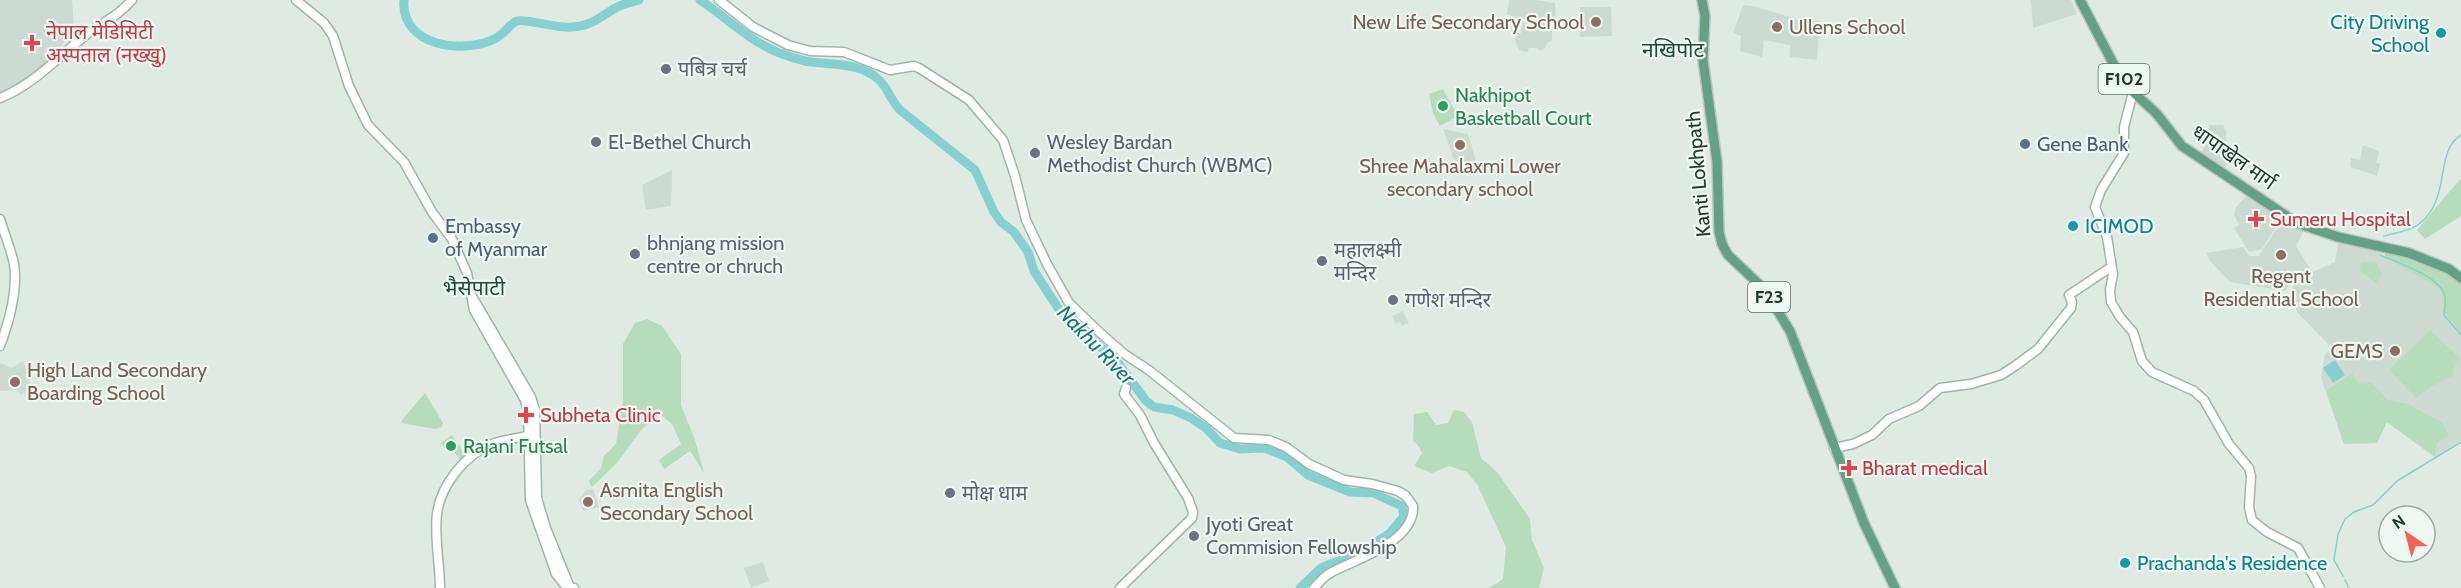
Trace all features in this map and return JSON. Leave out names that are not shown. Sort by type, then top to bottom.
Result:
[{"type":"main road","name":"Kanti Lokhpath","points":[[1702,0],[1705,16],[1703,60],[1717,162],[1719,232],[1722,244],[1728,255],[1765,290],[1790,331],[1864,523],[1895,588]]},
{"type":"main road","name":"धापाखेल मार्ग","points":[[2080,0],[2114,65],[2133,92],[2156,113],[2182,146],[2297,223],[2338,237],[2409,253],[2449,269],[2461,278]]},
{"type":"street","points":[[0,98],[12,94],[92,30],[121,13],[132,0]]},
{"type":"street","points":[[296,0],[324,22],[333,36],[349,86],[364,118],[404,162],[432,212],[452,239],[467,273],[474,310],[531,397],[535,410],[533,435],[537,498],[546,528],[571,586]]},
{"type":"street","points":[[718,0],[753,27],[788,45],[810,51],[844,52],[890,70],[914,66],[969,100],[1003,141],[1026,220],[1047,264],[1069,303],[1096,329],[1234,438],[1269,440],[1286,447],[1309,464],[1344,480],[1385,487],[1406,496],[1413,506],[1412,518],[1398,536],[1373,553],[1332,572],[1314,588]]},
{"type":"street","points":[[2133,92],[2124,127],[2125,150],[2101,190],[2095,207],[2105,231],[2111,267],[2111,302],[2133,332],[2142,361],[2152,372],[2194,391],[2204,400],[2229,444],[2249,468],[2251,476],[2249,507],[2253,520],[2267,532],[2298,548],[2320,588]]},
{"type":"street","points":[[0,219],[14,264],[10,311],[0,346]]},
{"type":"street","points":[[1834,448],[1854,444],[1872,435],[1889,419],[1919,406],[1940,388],[1971,384],[2001,375],[2015,366],[2038,349],[2071,308],[2072,302],[2068,295],[2111,267]]},
{"type":"street","points":[[1120,588],[1192,518],[1193,512],[1188,498],[1154,443],[1140,415],[1124,394],[1126,388]]},
{"type":"street","points":[[440,588],[437,515],[440,502],[454,474],[479,451],[492,444],[533,435]]},
{"type":"shaded area","name":"नेपाल मेडिसिटी अस्पताल (नख्खु)","points":[[0,0],[72,0],[74,28],[53,58],[17,86],[0,94]]},
{"type":"shaded area","points":[[1509,0],[1555,3],[1556,22],[1546,21],[1552,31],[1552,40],[1545,48],[1540,51],[1536,48],[1529,48],[1527,52],[1519,50],[1515,40],[1517,33],[1521,33],[1522,23],[1537,20],[1515,18],[1507,14]]},
{"type":"shaded area","points":[[2031,0],[2071,0],[2077,14],[2033,28]]},
{"type":"shaded area","name":"Ullens School","points":[[1743,5],[1800,20],[1820,21],[1817,60],[1790,57],[1790,45],[1764,40],[1762,57],[1740,51],[1741,36],[1733,33]]},
{"type":"shaded area","name":"New Life Secondary School","points":[[1580,7],[1611,7],[1612,36],[1580,37]]},
{"type":"shaded area","points":[[1689,40],[1700,41],[1701,55],[1689,54]]},
{"type":"shaded area","points":[[2210,125],[2223,125],[2226,131],[2226,147],[2239,147],[2243,166],[2227,161],[2224,169],[2201,153],[2207,143]]},
{"type":"shaded area","name":"Shree Mahalaxmi Lower secondary school","points":[[1443,129],[1468,134],[1478,168],[1466,173],[1453,157]]},
{"type":"shaded area","points":[[2363,145],[2379,151],[2376,163],[2380,164],[2377,176],[2350,167],[2351,158],[2360,160]]},
{"type":"shaded area","points":[[672,170],[671,206],[646,210],[642,185]]},
{"type":"shaded area","name":"Sumeru Hospital","points":[[2248,194],[2278,213],[2271,224],[2276,227],[2262,249],[2249,252],[2234,228],[2239,225],[2234,214],[2236,207]]},
{"type":"shaded area","name":"Regent Residential School","points":[[2283,218],[2304,231],[2296,246],[2310,269],[2295,277],[2285,291],[2230,282],[2210,261],[2206,253],[2243,247],[2249,256],[2259,256]]},
{"type":"shaded area","name":"GEMS","points":[[2339,238],[2367,246],[2442,290],[2445,313],[2461,333],[2461,440],[2435,457],[2387,422],[2377,443],[2344,444],[2321,378],[2325,355],[2331,347],[2297,312],[2292,289],[2297,279],[2335,262]]},
{"type":"shaded area","points":[[1403,311],[1409,323],[1402,326],[1400,322],[1396,324],[1392,316]]},
{"type":"shaded area","name":"High Land Secondary Boarding School","points":[[23,361],[32,388],[21,395],[17,390],[0,391],[0,363],[12,368]]},
{"type":"shaded area","name":"Asmita English Secondary School","points":[[593,489],[599,507],[583,511],[579,499],[586,490]]},
{"type":"shaded area","points":[[763,562],[769,581],[751,588],[744,568]]},
{"type":"green space","name":"Nakhipot Basketball Court","points":[[1443,89],[1458,116],[1440,126],[1433,113],[1429,94]]},
{"type":"green space","points":[[2461,178],[2461,216],[2425,239],[2417,230]]},
{"type":"green space","points":[[2385,249],[2437,268],[2461,283],[2461,333],[2445,313],[2441,290],[2385,257]]},
{"type":"green space","points":[[2361,262],[2376,262],[2382,274],[2377,284],[2360,271]]},
{"type":"green space","points":[[647,319],[662,326],[681,354],[681,405],[695,440],[704,473],[690,451],[664,469],[659,460],[681,444],[672,424],[660,414],[641,430],[617,463],[592,487],[589,481],[601,468],[604,456],[616,444],[623,400],[623,344],[635,323]]},
{"type":"green space","points":[[2430,330],[2460,358],[2453,369],[2454,375],[2432,386],[2416,398],[2389,370]]},
{"type":"green space","points":[[2352,373],[2358,383],[2371,382],[2388,400],[2408,404],[2443,423],[2449,435],[2436,444],[2435,457],[2387,422],[2377,443],[2344,444],[2326,391]]},
{"type":"green space","points":[[425,393],[443,423],[442,427],[435,429],[402,423],[402,420]]},
{"type":"green space","points":[[1454,410],[1464,412],[1472,422],[1481,458],[1497,472],[1530,519],[1532,540],[1544,568],[1539,588],[1489,588],[1503,579],[1506,547],[1478,486],[1467,472],[1449,466],[1432,473],[1414,466],[1422,453],[1413,441],[1414,414],[1427,412],[1436,425],[1448,423]]},
{"type":"green space","name":"Rajani Futsal","points":[[452,435],[466,456],[461,460],[451,449],[447,452],[441,443]]},
{"type":"water","points":[[2335,360],[2345,375],[2333,383],[2323,368]]},
{"type":"waterway","name":"Nakhu River","points":[[404,0],[406,16],[412,28],[423,37],[452,46],[483,43],[496,38],[512,24],[521,20],[566,27],[585,25],[619,6],[639,0]]},
{"type":"waterway","name":"Nakhu River","points":[[700,0],[747,35],[777,52],[808,61],[864,70],[879,80],[900,110],[975,170],[994,212],[1001,222],[1014,232],[1028,252],[1034,271],[1058,308],[1118,363],[1146,401],[1154,407],[1173,410],[1191,418],[1206,428],[1220,443],[1240,449],[1265,448],[1287,457],[1308,475],[1350,492],[1373,493],[1402,506],[1404,516],[1390,533],[1361,552],[1321,568],[1300,588]]},
{"type":"waterway","points":[[2384,236],[2412,228],[2429,214],[2440,189],[2448,152],[2453,142],[2461,135]]},
{"type":"waterway","points":[[2380,255],[2417,271],[2435,282],[2445,296],[2444,315],[2461,335]]},
{"type":"waterway","points":[[2343,576],[2334,560],[2338,534],[2345,519],[2354,512],[2373,505],[2397,481],[2461,442]]},
{"type":"waterway","points":[[2345,580],[2349,588]]},
{"type":"place","name":"New Life Secondary School","points":[[1596,22]]},
{"type":"place","name":"Ullens School","points":[[1777,27]]},
{"type":"place","name":"City Driving School","points":[[2441,33]]},
{"type":"place","name":"नेपाल मेडिसिटी अस्पताल (नख्खु)","points":[[32,43]]},
{"type":"place","name":"पबित्र चर्च","points":[[666,69]]},
{"type":"place","name":"Nakhipot Basketball Court","points":[[1443,106]]},
{"type":"place","name":"El-Bethel Church","points":[[596,142]]},
{"type":"place","name":"Gene Bank","points":[[2025,144]]},
{"type":"place","name":"Shree Mahalaxmi Lower secondary school","points":[[1460,145]]},
{"type":"place","name":"Wesley Bardan Methodist Church (WBMC)","points":[[1035,153]]},
{"type":"place","name":"Sumeru Hospital","points":[[2256,219]]},
{"type":"place","name":"ICIMOD","points":[[2073,226]]},
{"type":"place","name":"Embassy of Myanmar","points":[[433,238]]},
{"type":"place","name":"bhnjang mission centre or chruch","points":[[635,254]]},
{"type":"place","name":"Regent Residential School","points":[[2281,255]]},
{"type":"place","name":"महालक्ष्मी मन्दिर","points":[[1322,261]]},
{"type":"place","name":"गणेश मन्दिर","points":[[1393,300]]},
{"type":"place","name":"GEMS","points":[[2395,351]]},
{"type":"place","name":"High Land Secondary Boarding School","points":[[15,382]]},
{"type":"place","name":"Subheta Clinic","points":[[526,415]]},
{"type":"place","name":"Rajani Futsal","points":[[451,446]]},
{"type":"place","name":"Bharat medical","points":[[1849,468]]},
{"type":"place","name":"मोक्ष धाम","points":[[950,493]]},
{"type":"place","name":"Asmita English Secondary School","points":[[588,502]]},
{"type":"place","name":"Jyoti Great Commision Fellowship","points":[[1194,536]]},
{"type":"place","name":"Prachanda's Residence","points":[[2125,563]]},
{"type":"district","name":"नखिपोट","points":[[1673,50]]},
{"type":"district","name":"भैसेपाटी","points":[[474,288]]}]
